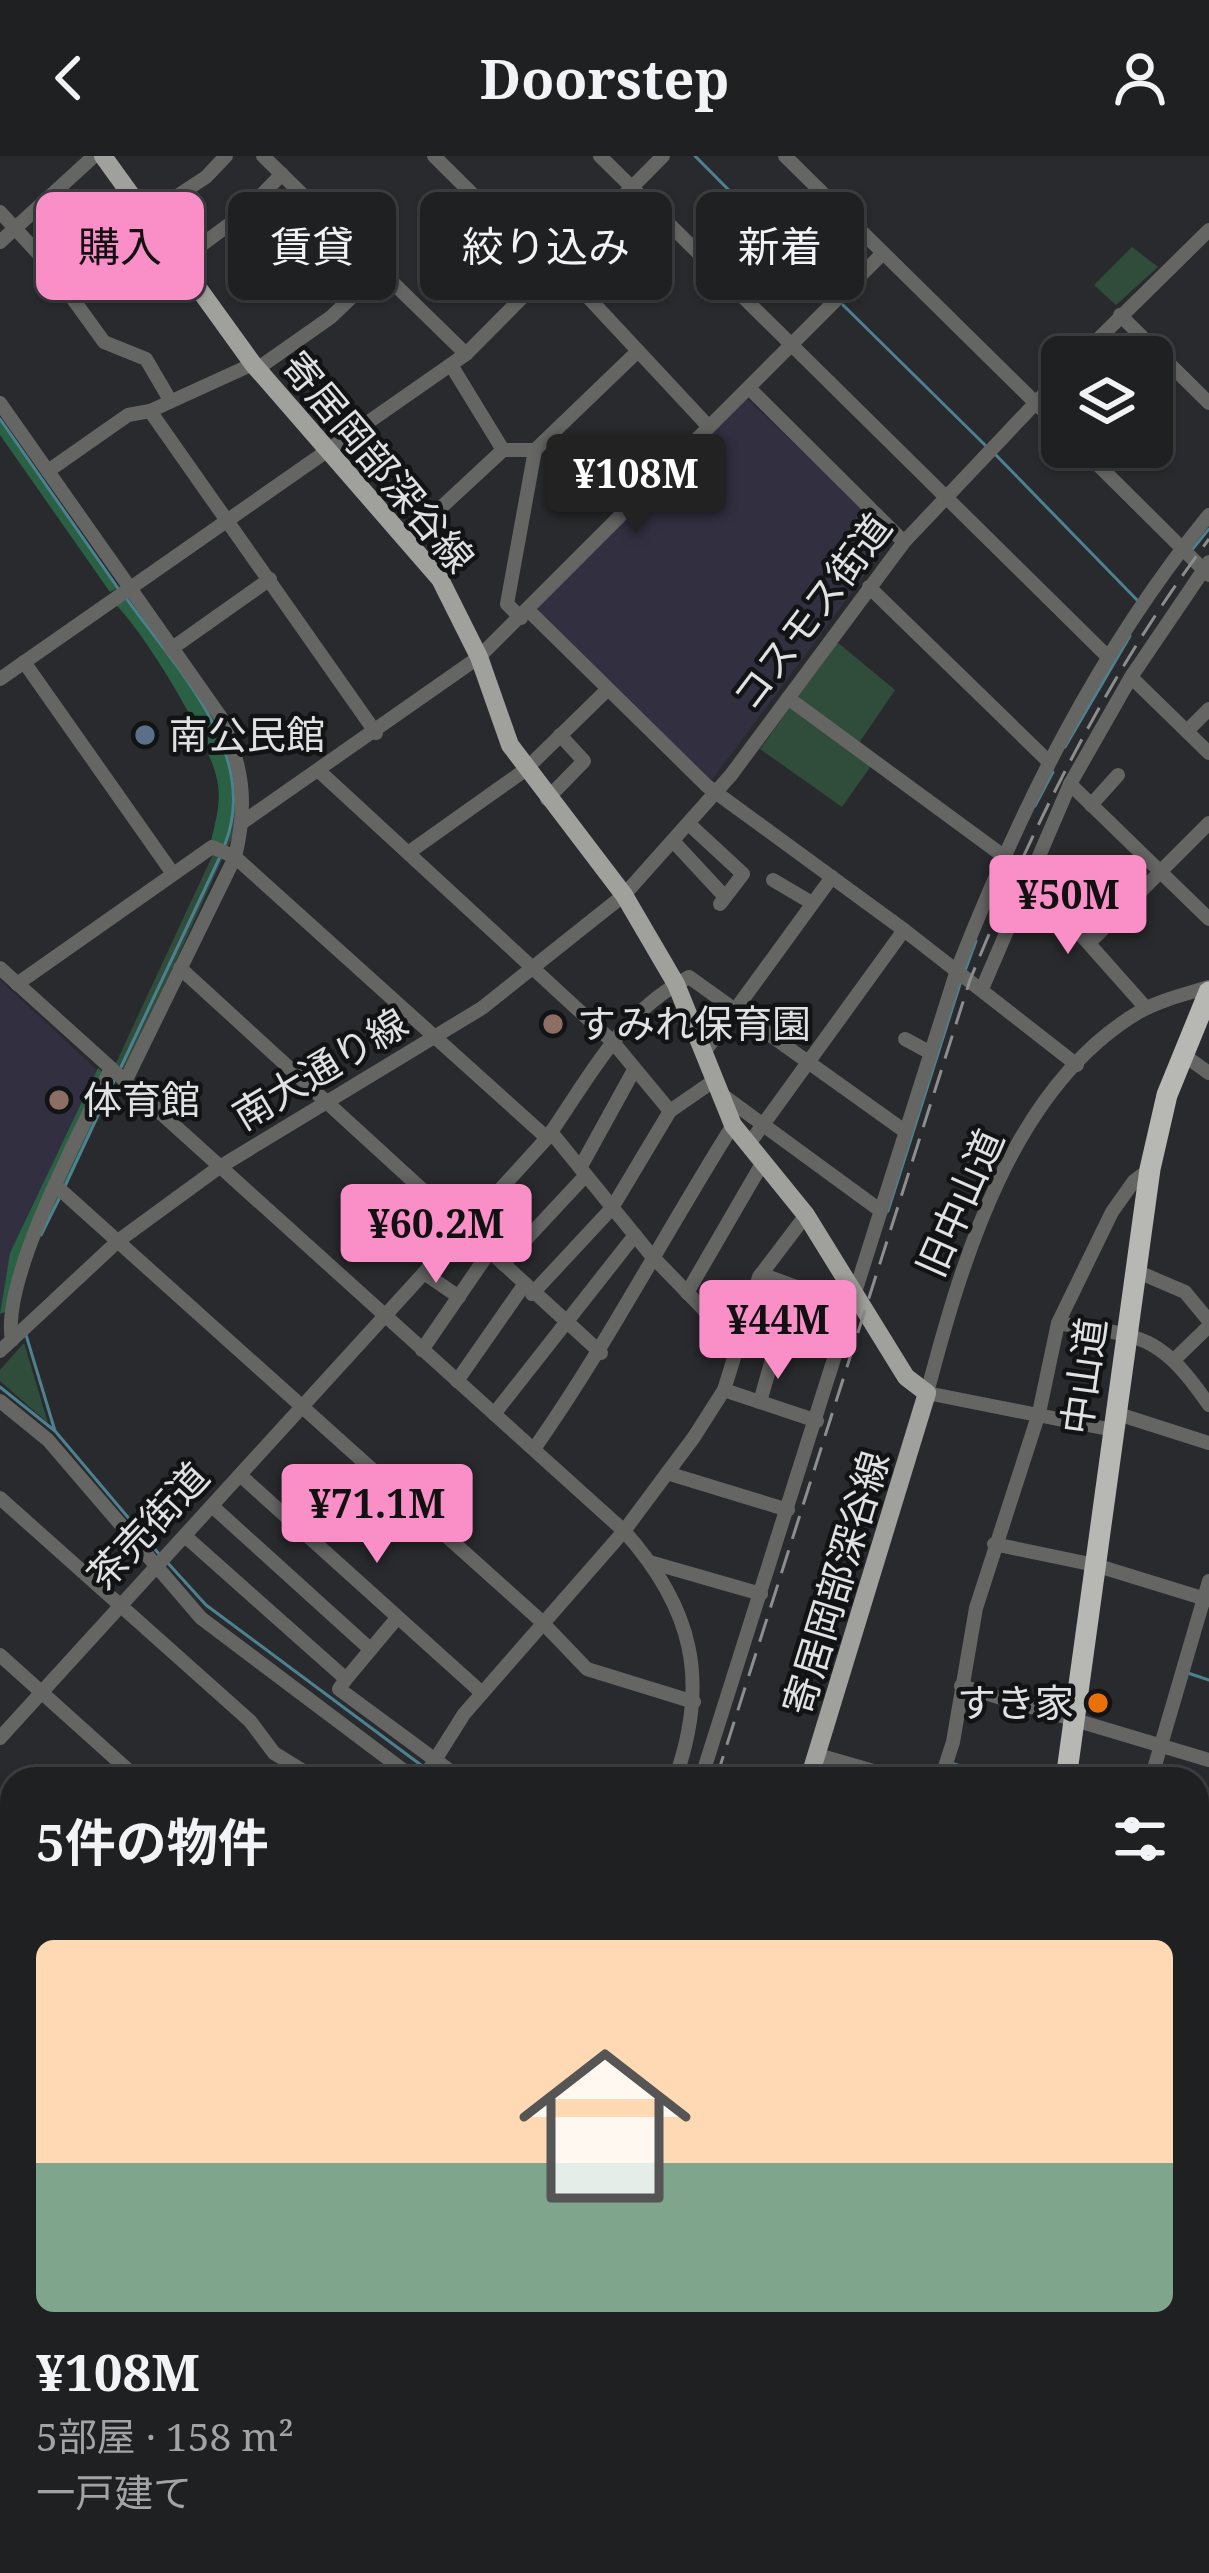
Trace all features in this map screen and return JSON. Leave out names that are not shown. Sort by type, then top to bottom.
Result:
[{"type":"highway","name":"中山道","points":[[1068,1767],[1150,1169],[1181,1053],[1209,989]]},
{"type":"main road","name":"寄居岡部深谷線","points":[[99,156],[125,192]]},
{"type":"main road","name":"寄居岡部深谷線","points":[[204,299],[255,367],[440,579],[479,657],[510,746],[623,895],[676,984],[733,1125],[806,1215],[852,1302],[906,1377],[927,1393],[814,1767]]},
{"type":"street","points":[[0,242],[13,225],[99,156]]},
{"type":"street","points":[[180,192],[206,177],[226,156]]},
{"type":"street","points":[[263,156],[300,192]]},
{"type":"street","points":[[434,156],[471,192]]},
{"type":"street","points":[[600,156],[1107,656]]},
{"type":"street","points":[[628,192],[663,156]]},
{"type":"street","points":[[785,156],[1041,407]]},
{"type":"street","points":[[204,243],[242,214],[282,174]]},
{"type":"street","points":[[0,212],[36,252]]},
{"type":"street","points":[[1100,336],[1209,230]]},
{"type":"street","points":[[243,822],[479,657],[883,253]]},
{"type":"street","points":[[396,287],[466,354]]},
{"type":"street","points":[[73,300],[104,342],[146,359],[170,400]]},
{"type":"street","points":[[48,471],[128,415],[150,411],[255,367],[349,300]]},
{"type":"street","points":[[0,679],[452,365],[520,300]]},
{"type":"street","points":[[590,300],[709,427]]},
{"type":"street","points":[[1120,315],[1209,403]]},
{"type":"street","points":[[638,351],[535,450],[507,604],[524,614],[716,794],[904,930],[1077,1065]]},
{"type":"street","points":[[452,365],[503,450]]},
{"type":"street","points":[[749,388],[904,542]]},
{"type":"street","name":"コスモス街道","points":[[623,895],[716,794],[904,542],[1041,397]]},
{"type":"street","points":[[0,403],[220,716],[242,771],[243,822],[233,855],[125,1082]]},
{"type":"street","points":[[150,411],[376,733]]},
{"type":"street","points":[[405,542],[503,450],[535,450]]},
{"type":"street","points":[[982,989],[1027,874],[1070,784],[1131,677],[1207,569],[1101,468]]},
{"type":"street","points":[[705,1767],[957,970],[1002,855],[1107,656],[1209,514]]},
{"type":"street","points":[[171,649],[270,579]]},
{"type":"street","points":[[869,587],[1048,762]]},
{"type":"street","points":[[24,662],[171,871]]},
{"type":"street","points":[[1131,677],[1209,753]]},
{"type":"street","points":[[408,853],[525,770],[607,690]]},
{"type":"street","points":[[788,698],[1002,855]]},
{"type":"street","points":[[1187,731],[1209,709]]},
{"type":"street","points":[[547,799],[584,761],[560,736]]},
{"type":"street","points":[[319,771],[611,1041],[670,1111]]},
{"type":"street","points":[[1090,805],[1118,775]]},
{"type":"street","points":[[1070,784],[1209,919]]},
{"type":"street","points":[[1089,943],[1209,823]]},
{"type":"street","points":[[674,842],[722,900],[743,874],[690,825]]},
{"type":"street","points":[[17,984],[171,871],[212,847],[233,855],[434,1039],[549,1136],[651,1255],[736,1343]]},
{"type":"street","points":[[1027,874],[1146,1008]]},
{"type":"street","points":[[704,1054],[832,877]]},
{"type":"street","points":[[773,880],[812,904]]},
{"type":"street","name":"南大通り線","points":[[6,1346],[118,1241],[218,1168],[434,1039],[535,971],[623,895]]},
{"type":"street","points":[[749,1144],[904,930]]},
{"type":"street","points":[[0,968],[624,1531],[652,1563],[680,1615],[694,1702],[678,1767]]},
{"type":"street","points":[[180,968],[601,1353]]},
{"type":"street","points":[[676,984],[689,977],[906,1132]]},
{"type":"street","name":"茶売街道","points":[[0,1738],[549,1136],[611,1041],[646,1003],[676,984]]},
{"type":"street","name":"旧中山道","points":[[927,1393],[960,1273],[1001,1175],[1033,1122],[1101,1039],[1146,1008],[1209,989]]},
{"type":"street","points":[[905,1039],[931,1053]]},
{"type":"street","points":[[1181,1053],[1209,1073]]},
{"type":"street","points":[[6,1346],[16,1264],[112,1068]]},
{"type":"street","points":[[503,1264],[583,1172],[634,1070]]},
{"type":"street","points":[[457,1381],[528,1290],[612,1208],[670,1111],[714,1087],[881,1211]]},
{"type":"street","points":[[534,1449],[601,1353],[651,1255],[733,1125]]},
{"type":"street","points":[[687,1293],[763,1162]]},
{"type":"street","points":[[945,1767],[994,1544],[1039,1413],[1058,1323],[1112,1212],[1134,1181],[1150,1169]]},
{"type":"street","points":[[55,1185],[542,1621],[586,1669],[694,1702]]},
{"type":"street","points":[[427,1767],[542,1621],[624,1531],[724,1390],[761,1274],[806,1215]]},
{"type":"street","points":[[494,1414],[634,1235]]},
{"type":"street","points":[[422,1350],[490,1251]]},
{"type":"street","points":[[1136,1271],[1185,1292],[1209,1323],[1176,1358]]},
{"type":"street","points":[[424,1273],[459,1297]]},
{"type":"street","points":[[761,1274],[852,1302]]},
{"type":"street","points":[[1058,1323],[1127,1334],[1176,1358],[1209,1405]]},
{"type":"street","points":[[760,1402],[776,1345]]},
{"type":"street","points":[[724,1390],[817,1421]]},
{"type":"street","points":[[927,1393],[1114,1422],[1209,1443]]},
{"type":"street","points":[[0,1401],[48,1440],[161,1562],[201,1618],[399,1767]]},
{"type":"street","points":[[667,1472],[788,1510]]},
{"type":"street","points":[[240,1475],[482,1693]]},
{"type":"street","points":[[0,1498],[250,1721],[274,1753],[297,1767]]},
{"type":"street","points":[[212,1506],[370,1649]]},
{"type":"street","points":[[185,1536],[346,1679]]},
{"type":"street","points":[[994,1544],[1095,1564],[1206,1599]]},
{"type":"street","points":[[652,1563],[761,1594]]},
{"type":"street","points":[[1155,1767],[1209,1581]]},
{"type":"street","points":[[397,1618],[339,1689],[444,1767]]},
{"type":"street","points":[[0,1655],[124,1767]]},
{"type":"street","points":[[961,1686],[1209,1760]]},
{"type":"street","points":[[818,1755],[860,1767]]},
{"type":"shaded area","points":[[744,396],[893,537],[709,784],[534,611]]},
{"type":"shaded area","points":[[0,980],[102,1075],[5,1286],[0,1317]]},
{"type":"green space","points":[[1132,247],[1158,267],[1116,305],[1094,285]]},
{"type":"green space","points":[[0,419],[118,588],[110,592],[0,435]]},
{"type":"green space","points":[[131,595],[218,718],[233,751],[239,822],[126,1071],[116,1063],[215,850],[223,852],[229,833],[220,736],[126,598]]},
{"type":"green space","points":[[126,598],[188,682],[222,745],[232,777],[233,811],[225,845],[211,841],[218,785],[204,744],[144,640],[116,605]]},
{"type":"green space","points":[[837,642],[895,690],[859,743],[795,697]]},
{"type":"green space","points":[[791,706],[873,763],[842,807],[760,749]]},
{"type":"green space","points":[[98,1068],[114,1083],[18,1282],[17,1307],[0,1314],[10,1253]]},
{"type":"green space","points":[[24,1343],[48,1423],[0,1381],[0,1370]]},
{"type":"waterway","points":[[695,156],[731,192]]},
{"type":"waterway","points":[[843,305],[986,446]]},
{"type":"waterway","points":[[0,419],[120,591]]},
{"type":"waterway","points":[[993,452],[1137,600]]},
{"type":"waterway","points":[[1191,551],[1209,529]]},
{"type":"waterway","points":[[126,598],[188,682],[222,744],[232,777],[233,810],[225,844]]},
{"type":"waterway","points":[[1065,747],[1130,636]]},
{"type":"waterway","points":[[1035,806],[1053,772]]},
{"type":"waterway","points":[[121,1067],[219,859]]},
{"type":"waterway","points":[[965,971],[976,941]]},
{"type":"waterway","points":[[888,1211],[961,981]]},
{"type":"waterway","points":[[65,1186],[114,1081]]},
{"type":"waterway","points":[[41,1235],[61,1195]]},
{"type":"waterway","points":[[26,1335],[55,1431]]},
{"type":"waterway","points":[[0,1387],[55,1431],[159,1554]]},
{"type":"waterway","points":[[166,1561],[206,1605],[424,1767]]},
{"type":"waterway","points":[[1185,1672],[1209,1680]]},
{"type":"waterway","points":[[954,1764],[964,1767]]},
{"type":"railway","points":[[720,1767],[970,980],[1075,752],[1138,643],[1209,539]]},
{"type":"place","name":"南公民館","points":[[145,735]]},
{"type":"place","name":"すみれ保育園","points":[[553,1024]]},
{"type":"place","name":"体育館","points":[[59,1100]]},
{"type":"place","name":"すき家","points":[[1098,1703]]}]
